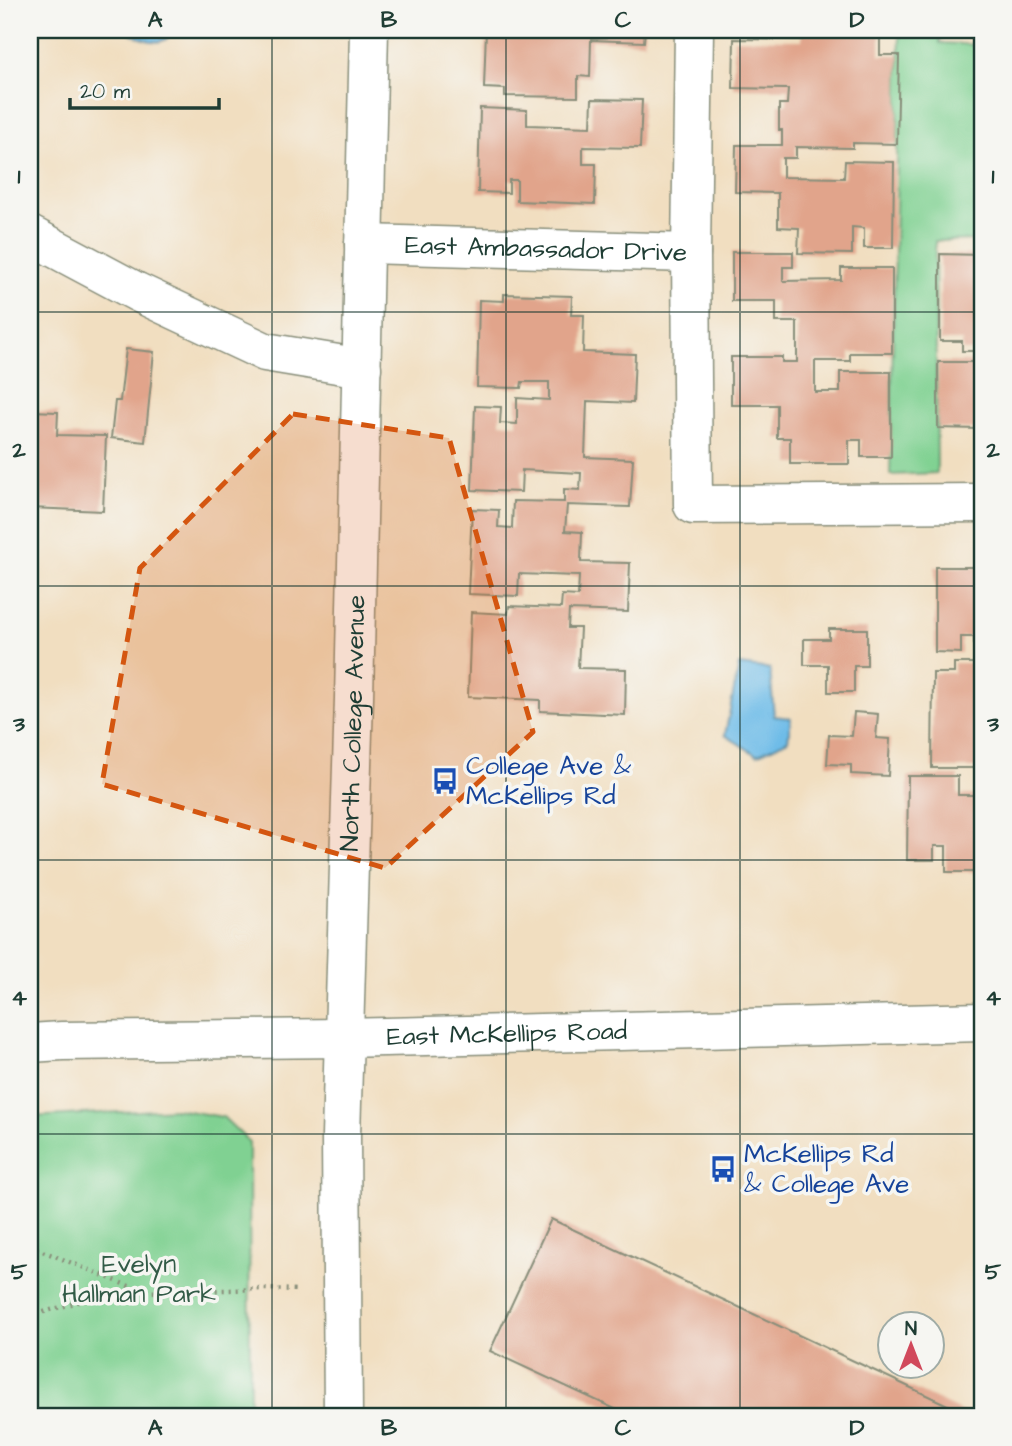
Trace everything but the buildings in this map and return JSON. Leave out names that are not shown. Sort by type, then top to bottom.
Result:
[{"type":"street","name":"North College Avenue","points":[[343,1416],[341,1136],[369,30]]},
{"type":"street","points":[[691,253],[694,30]]},
{"type":"street","points":[[30,235],[137,292],[265,352],[362,368]]},
{"type":"street","name":"East Ambassador Drive","points":[[364,244],[691,253],[693,505],[982,503]]},
{"type":"street","name":"East McKellips Road","points":[[30,1043],[982,1022]]},
{"type":"path","points":[[30,1246],[148,1293]]},
{"type":"path","points":[[30,1316],[109,1293],[264,1289],[341,1292]]},
{"type":"highlighted area","points":[[293,414],[449,438],[533,732],[385,868],[102,784],[140,568]]},
{"type":"green space","points":[[900,30],[940,30],[940,43],[982,45],[982,240],[935,241],[937,473],[890,475]]},
{"type":"green space","name":"Evelyn Hallman Park","points":[[176,1109],[223,1117],[249,1142],[250,1416],[30,1416],[30,1117]]},
{"type":"water","points":[[124,30],[172,31],[166,39],[149,41]]},
{"type":"water","points":[[739,665],[770,669],[774,716],[791,718],[788,740],[757,755],[725,735]]},
{"type":"place","name":"College Ave & McKellips Rd","points":[[445,781]]},
{"type":"place","name":"McKellips Rd & College Ave","points":[[723,1169]]}]
